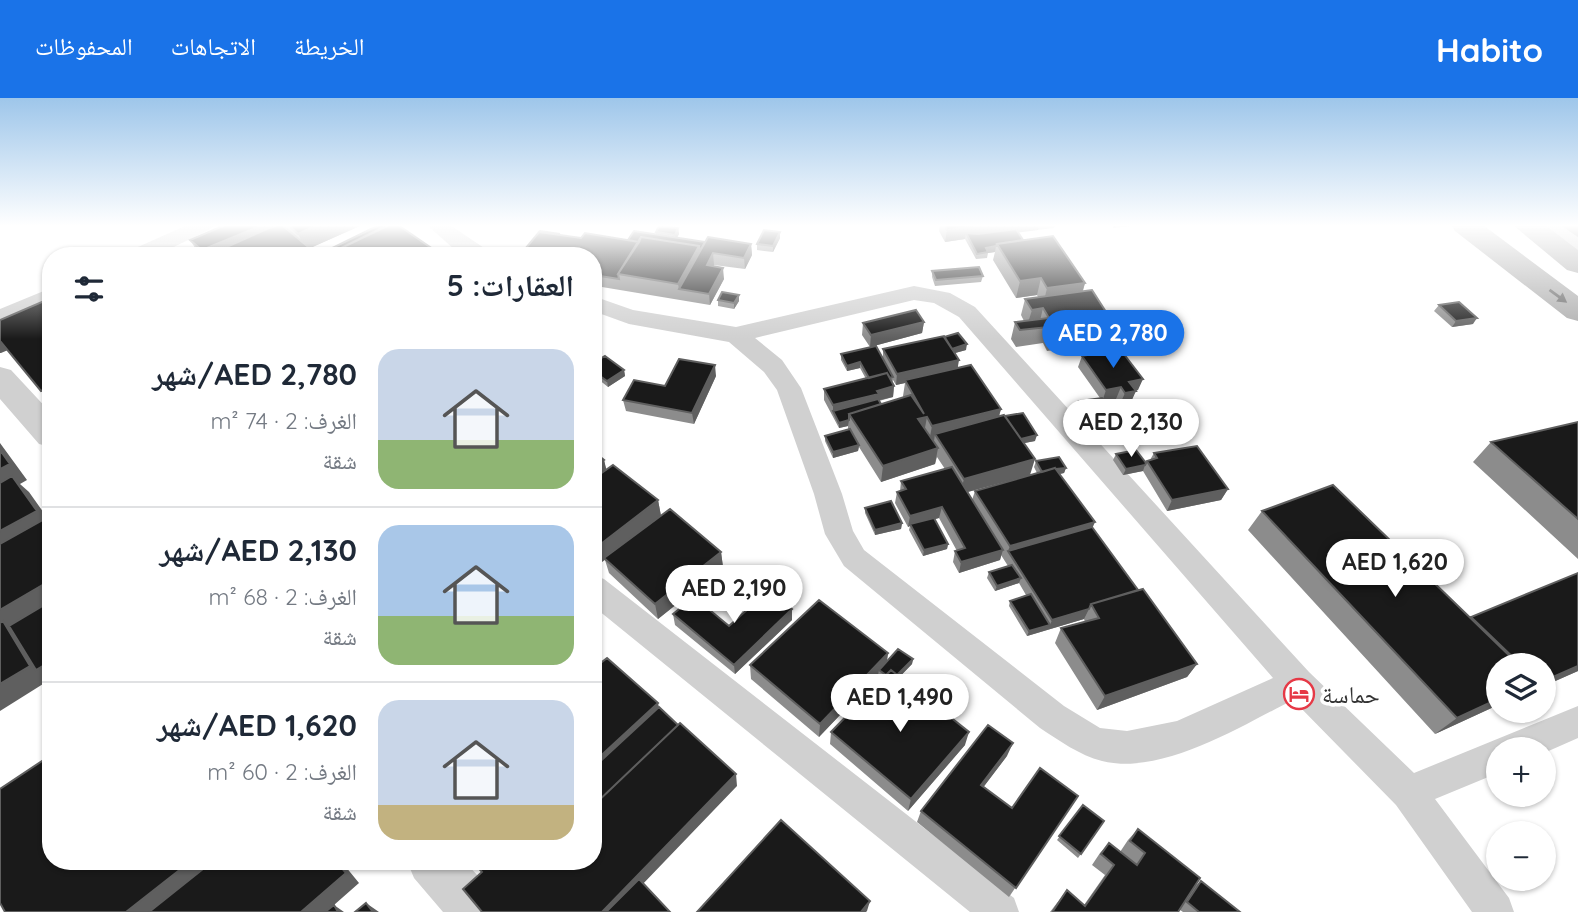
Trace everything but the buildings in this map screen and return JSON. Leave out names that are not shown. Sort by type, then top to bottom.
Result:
[{"type":"main road","points":[[1515,263],[1578,311]]},
{"type":"street","points":[[602,306],[629,317],[736,335],[914,293],[934,295],[967,312],[1297,682],[1409,793],[1495,912]]},
{"type":"street","points":[[0,318],[42,299]]},
{"type":"street","points":[[736,335],[772,366],[789,388],[828,494],[839,534],[854,558],[1052,717],[1078,734],[1103,745],[1135,748],[1175,740],[1297,682]]},
{"type":"street","points":[[0,378],[42,425]]},
{"type":"street","points":[[602,594],[1000,912]]},
{"type":"street","points":[[1542,737],[1578,722]]},
{"type":"street","points":[[1409,793],[1486,760]]},
{"type":"street","points":[[439,870],[477,912]]},
{"type":"place","name":"حماسة","points":[[1299,694]]}]
